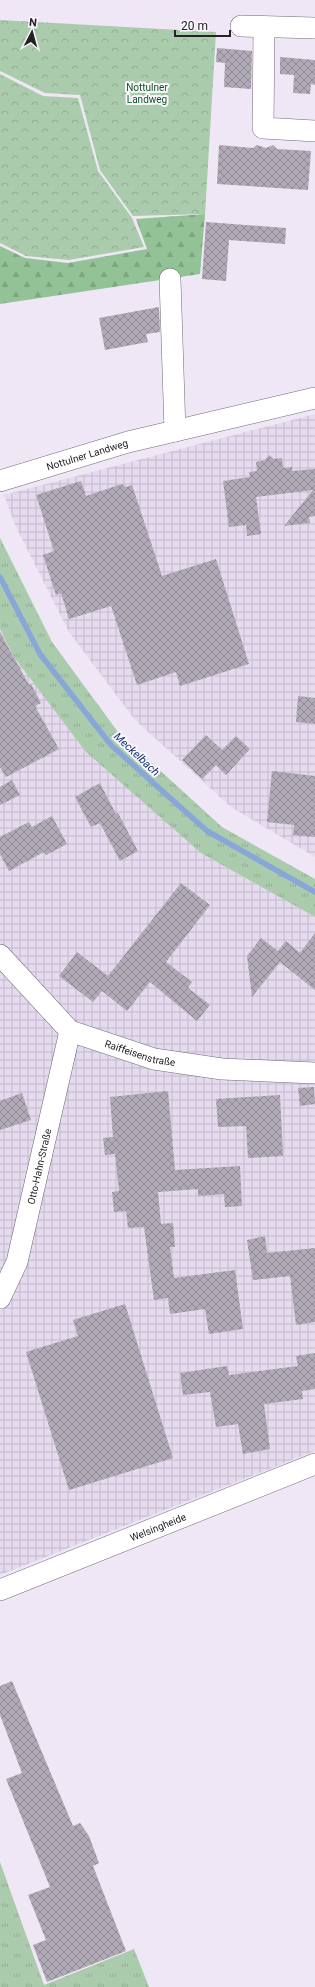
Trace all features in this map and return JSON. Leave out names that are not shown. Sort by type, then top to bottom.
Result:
[{"type":"street","points":[[241,26],[315,28]]},
{"type":"street","points":[[264,27],[263,128],[315,131]]},
{"type":"street","points":[[170,279],[175,431]]},
{"type":"street","name":"Nottulner Landweg","points":[[0,481],[128,442],[315,398]]},
{"type":"street","name":"Raiffeisenstraße","points":[[0,955],[70,1031],[154,1059],[222,1069],[315,1073]]},
{"type":"street","name":"Otto-Hahn-Straße","points":[[0,1298],[17,1262],[70,1031]]},
{"type":"street","name":"Welsingheide","points":[[0,1590],[315,1464]]},
{"type":"shaded area","points":[[315,414],[315,857],[231,807],[135,720],[69,632],[15,525],[4,495]]},
{"type":"shaded area","points":[[0,629],[14,657],[201,853],[315,917],[315,1451],[0,1575]]},
{"type":"green space","name":"Nottulner Landweg","points":[[0,20],[216,32],[205,214],[133,216],[100,170],[80,95],[45,93],[0,71]]},
{"type":"green space","points":[[0,74],[43,96],[78,98],[98,171],[132,218],[144,247],[69,260],[26,256],[0,243]]},
{"type":"green space","points":[[205,214],[200,274],[0,304],[0,246],[25,258],[68,263],[147,249],[136,219]]},
{"type":"green space","points":[[0,538],[52,642],[118,732],[222,827],[315,879],[315,917],[201,853],[86,752],[14,657],[0,629]]},
{"type":"green space","points":[[0,1862],[44,1985],[134,1949],[149,1987],[0,1987]]},
{"type":"building","points":[[217,48],[252,51],[251,89],[224,87],[225,63],[216,62]]},
{"type":"building","points":[[280,57],[315,60],[315,85],[311,84],[310,94],[293,93],[294,75],[280,74]]},
{"type":"building","points":[[219,145],[253,148],[257,145],[266,148],[273,145],[277,149],[311,151],[308,190],[217,184]]},
{"type":"building","points":[[206,222],[286,228],[285,244],[229,240],[226,281],[202,279]]},
{"type":"building","points":[[159,307],[160,332],[146,334],[148,342],[105,350],[99,318]]},
{"type":"building","points":[[269,455],[274,459],[282,458],[283,468],[292,467],[292,471],[315,469],[315,516],[309,517],[310,523],[284,526],[313,490],[256,497],[261,534],[247,536],[246,525],[229,527],[223,481],[250,477],[249,472],[257,471],[256,462],[265,460]]},
{"type":"building","points":[[81,481],[86,496],[122,484],[126,487],[132,485],[162,576],[216,559],[249,664],[180,686],[176,672],[137,685],[111,606],[69,619],[61,593],[56,595],[43,555],[54,551],[36,495]]},
{"type":"building","points":[[0,632],[29,685],[31,684],[41,703],[35,706],[59,749],[6,777],[0,767]]},
{"type":"building","points":[[298,696],[315,698],[315,724],[296,722]]},
{"type":"building","points":[[206,735],[222,750],[236,736],[250,749],[226,775],[216,765],[202,779],[182,760]]},
{"type":"building","points":[[272,771],[315,776],[315,837],[293,835],[294,825],[267,822]]},
{"type":"building","points":[[12,780],[20,795],[0,805],[0,787]]},
{"type":"building","points":[[100,783],[138,851],[120,861],[100,823],[91,827],[75,797]]},
{"type":"building","points":[[52,816],[67,844],[46,855],[44,852],[9,871],[0,854],[0,837],[29,822],[32,827]]},
{"type":"building","points":[[181,883],[210,905],[166,962],[192,982],[188,988],[210,1005],[197,1021],[150,982],[127,1011],[102,991],[93,1002],[59,976],[77,952],[108,976]]},
{"type":"building","points":[[315,933],[315,990],[280,962],[252,997],[247,956],[261,938],[278,951],[286,941],[300,953]]},
{"type":"building","points":[[314,1087],[315,1104],[300,1106],[298,1088]]},
{"type":"building","points":[[168,1091],[175,1170],[240,1166],[242,1206],[225,1207],[224,1194],[198,1196],[198,1189],[158,1192],[161,1224],[173,1223],[175,1247],[170,1247],[174,1278],[235,1270],[243,1329],[209,1334],[205,1309],[170,1314],[168,1298],[154,1300],[144,1227],[128,1228],[126,1211],[114,1212],[112,1192],[119,1191],[115,1154],[105,1155],[103,1138],[113,1137],[110,1097]]},
{"type":"building","points":[[22,1093],[31,1120],[0,1130],[0,1101]]},
{"type":"building","points":[[280,1095],[283,1156],[248,1158],[246,1126],[218,1127],[216,1099]]},
{"type":"building","points":[[265,1236],[267,1253],[315,1248],[315,1322],[296,1325],[290,1276],[253,1280],[247,1240]]},
{"type":"building","points":[[125,1304],[173,1458],[69,1490],[26,1352],[78,1336],[73,1320]]},
{"type":"building","points":[[315,1353],[315,1389],[302,1391],[303,1399],[264,1404],[270,1449],[243,1454],[238,1424],[216,1427],[210,1392],[183,1395],[180,1373],[227,1366],[229,1375],[298,1366],[296,1356]]},
{"type":"building","points":[[12,1681],[73,1826],[80,1823],[89,1836],[99,1863],[93,1866],[126,1951],[47,1982],[33,1945],[46,1940],[28,1895],[50,1887],[6,1779],[22,1773],[0,1715],[0,1686]]},
{"type":"waterway","name":"Meckelbach","points":[[0,577],[40,654],[111,745],[207,831],[315,892]]}]
